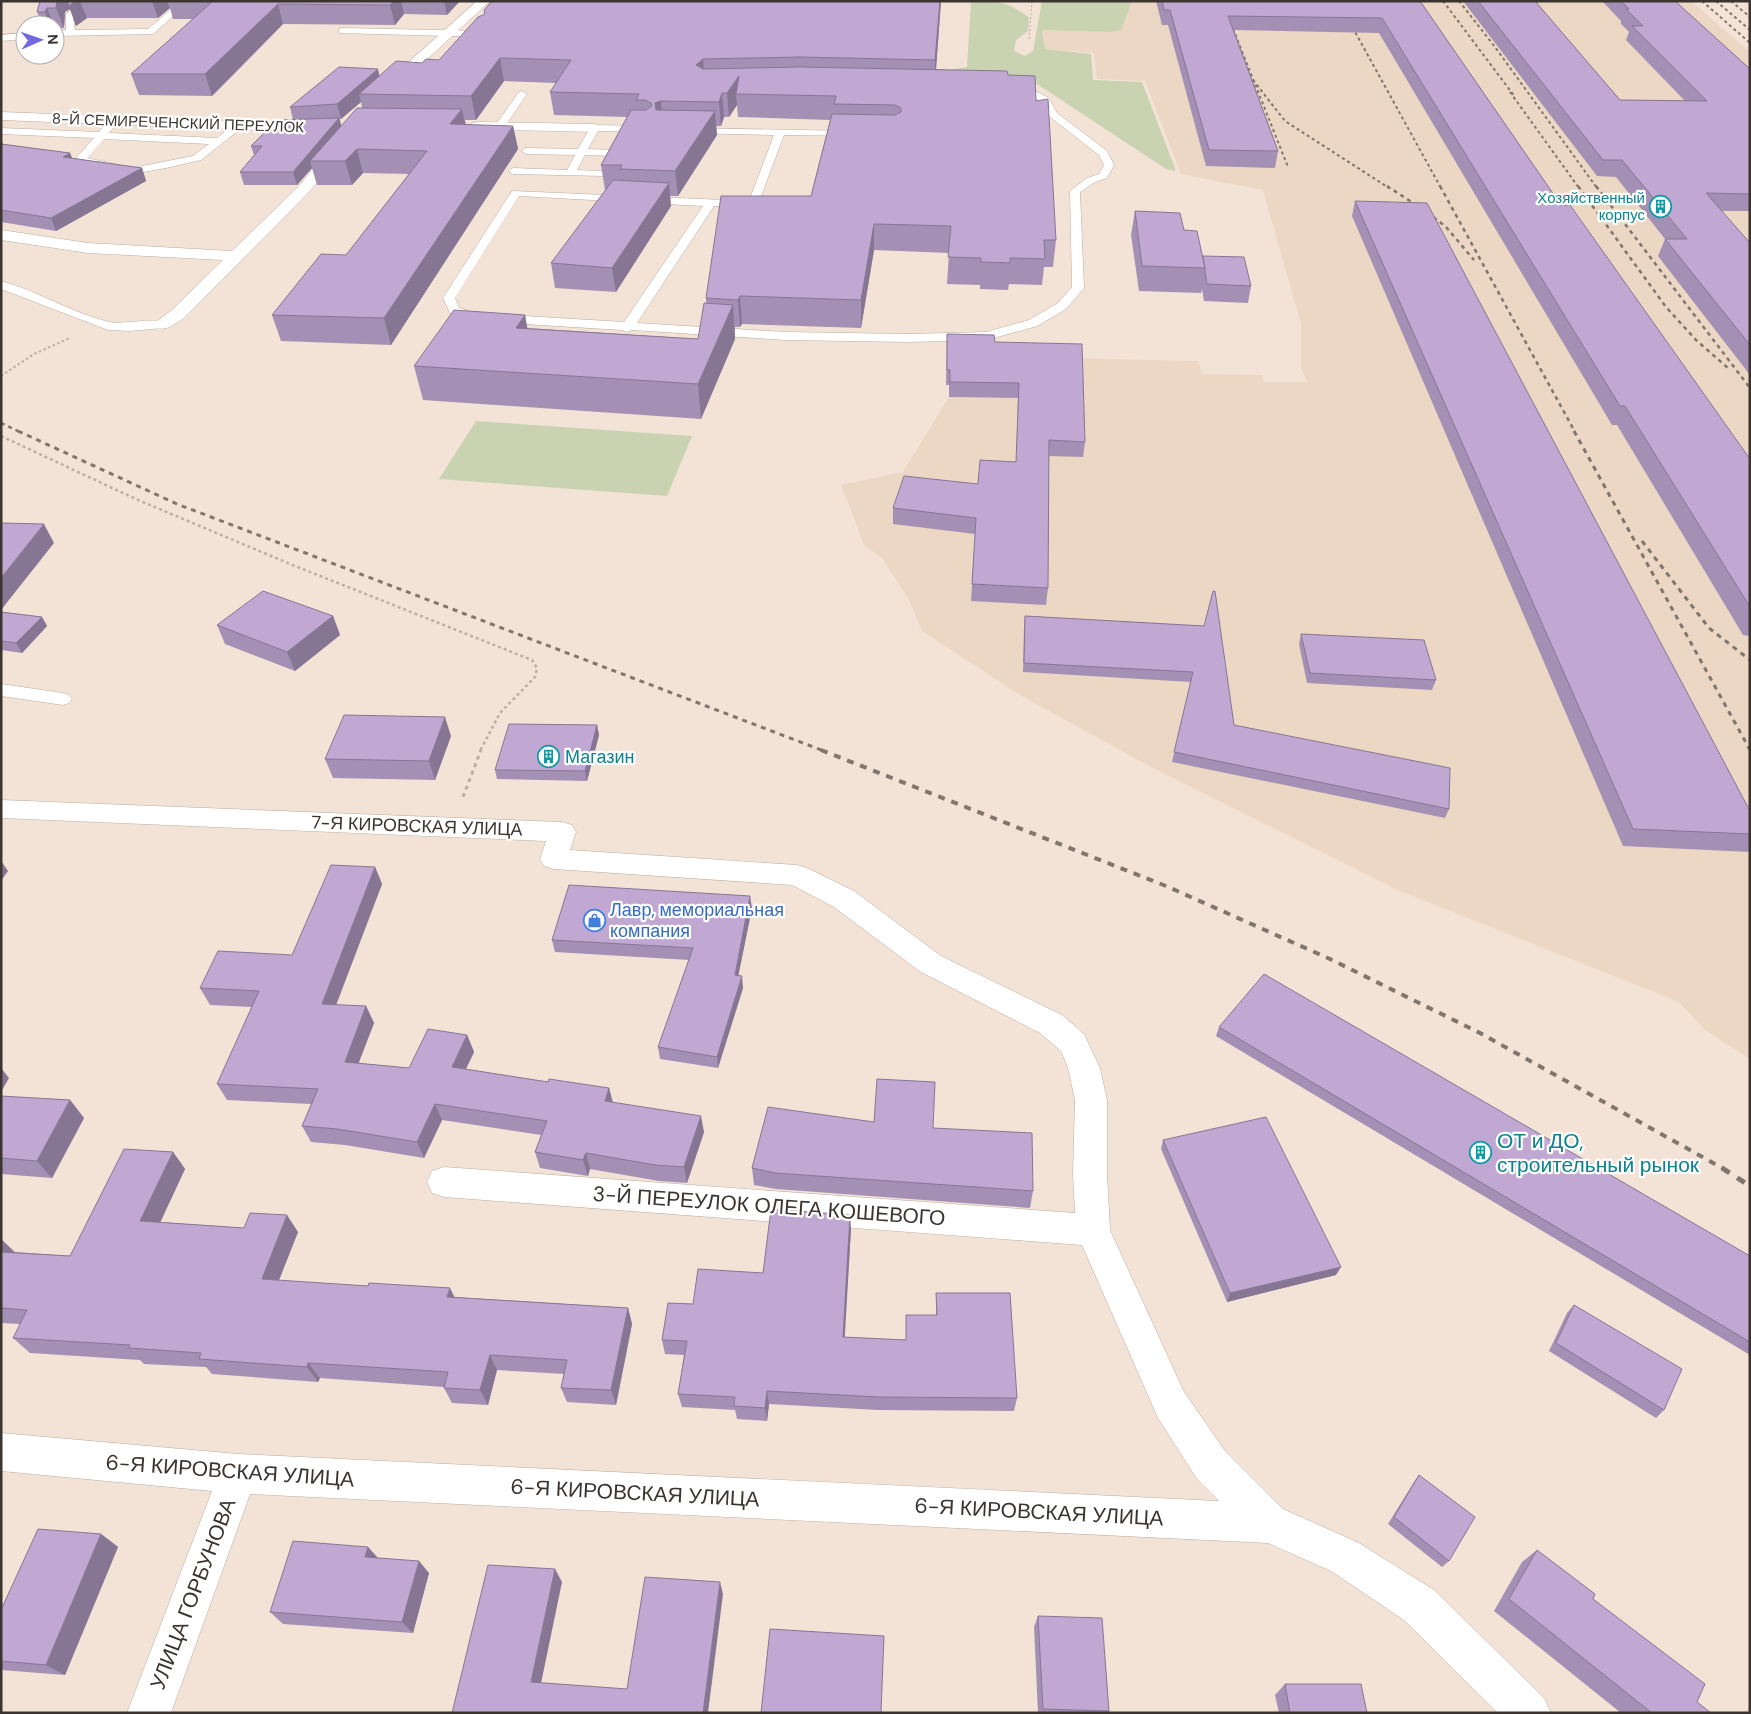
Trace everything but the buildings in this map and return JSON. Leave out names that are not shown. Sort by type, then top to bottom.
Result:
[{"type":"street","points":[[381,94],[484,1]]},
{"type":"street","name":"8-Й СЕМИРЕЧЕНСКИЙ ПЕРЕУЛОК","points":[[1,116],[319,128]]},
{"type":"street","points":[[460,126],[595,128]]},
{"type":"street","points":[[162,324],[178,314],[303,190],[346,139]]},
{"type":"street","points":[[1,235],[88,248],[236,256]]},
{"type":"street","name":"7-Я КИРОВСКАЯ УЛИЦА","points":[[1,808],[562,832],[554,858],[797,875],[844,899],[931,964],[1051,1024],[1073,1043],[1084,1068],[1091,1100],[1090,1173],[1093,1230]]},
{"type":"street","name":"3-Й ПЕРЕУЛОК ОЛЕГА КОШЕВОГО","points":[[444,1182],[1093,1230]]},
{"type":"street","points":[[1093,1230],[1171,1405],[1211,1465],[1269,1522],[1345,1557],[1419,1605],[1529,1713]]},
{"type":"street","name":"6-Я КИРОВСКАЯ УЛИЦА","points":[[1,1452],[238,1474],[1269,1522]]},
{"type":"street","name":"УЛИЦА ГОРБУНОВА","points":[[148,1713],[238,1474]]},
{"type":"lane","points":[[71,32],[70,16],[90,1]]},
{"type":"lane","points":[[65,32],[150,32],[186,1]]},
{"type":"lane","points":[[342,31],[484,34]]},
{"type":"lane","points":[[1,38],[15,37]]},
{"type":"lane","points":[[780,132],[753,205],[516,193],[449,298],[454,310],[474,317],[626,328],[795,337],[909,338],[987,336],[1033,323],[1062,306],[1078,288],[1075,192],[1091,180],[1104,176],[1109,165],[1103,153],[1054,115],[1046,100],[1027,92],[1002,89]]},
{"type":"lane","points":[[500,126],[522,94]]},
{"type":"lane","points":[[115,120],[76,159],[132,171],[197,158],[238,126]]},
{"type":"lane","points":[[570,173],[595,128],[648,129]]},
{"type":"lane","points":[[683,130],[866,134]]},
{"type":"lane","points":[[1,131],[25,136],[99,136],[220,141]]},
{"type":"lane","points":[[526,151],[613,153]]},
{"type":"lane","points":[[513,171],[601,174]]},
{"type":"lane","points":[[626,328],[710,204]]},
{"type":"lane","points":[[1,286],[108,326],[130,327],[162,324]]},
{"type":"lane","points":[[1,690],[63,699]]},
{"type":"path","points":[[1030,39],[1032,1]]},
{"type":"path","points":[[1,376],[34,354],[73,337],[108,326]]},
{"type":"path","points":[[1,436],[146,504],[295,566],[532,660],[537,668],[535,677],[500,713],[479,754],[452,827]]},
{"type":"shaded area","points":[[1132,1],[1691,1],[1750,52],[1750,1059],[1705,1030],[1679,1002],[1398,890],[1153,768],[1025,698],[922,631],[909,600],[882,558],[864,545],[841,485],[903,472],[949,397],[995,398],[1016,357],[1198,361],[1202,374],[1262,375],[1264,382],[1307,382],[1301,368],[1301,324],[1263,190],[1181,174],[1145,81],[1097,79],[1094,53],[1045,49],[1042,30],[1111,32],[1121,30]]},
{"type":"green space","points":[[971,1],[1002,3],[1029,17],[1028,31],[1016,40],[1014,51],[1025,56],[1033,51],[1042,1],[1132,1],[1121,30],[1111,32],[1042,30],[1045,49],[1091,54],[1093,80],[1142,82],[1176,171],[1166,169],[1037,84],[886,80],[967,67]]},
{"type":"green space","points":[[476,421],[692,436],[667,496],[439,479]]},
{"type":"railway","points":[[1222,1],[1254,81]]},
{"type":"railway","points":[[1338,1],[1441,188]]},
{"type":"railway","points":[[1443,1],[1515,97]]},
{"type":"railway","points":[[1459,1],[1495,47],[1597,188]]},
{"type":"railway","points":[[1702,1],[1750,43]]},
{"type":"railway","points":[[1716,1],[1750,30]]},
{"type":"railway","points":[[1731,1],[1750,17]]},
{"type":"railway","points":[[1254,81],[1285,121],[1389,188]]},
{"type":"railway","points":[[1254,81],[1288,167]]},
{"type":"railway","points":[[1510,92],[1579,188]]},
{"type":"railway","points":[[1387,186],[1446,227],[1474,260]]},
{"type":"railway","points":[[1440,186],[1575,432]]},
{"type":"railway","points":[[1578,186],[1666,307],[1696,340],[1728,368]]},
{"type":"railway","points":[[1596,186],[1750,388]]},
{"type":"railway","points":[[1,423],[20,432]]},
{"type":"railway","points":[[18,431],[177,504],[824,751]]},
{"type":"railway","points":[[1574,431],[1750,750]]},
{"type":"railway","points":[[1642,541],[1709,628],[1750,660]]},
{"type":"railway","points":[[821,750],[1166,886],[1330,959],[1480,1033],[1724,1169]]},
{"type":"railway","points":[[1722,1168],[1750,1186]]},
{"type":"place","name":"Хозяйственный корпус","points":[[1661,207]]},
{"type":"place","name":"Магазин","points":[[549,757]]},
{"type":"place","name":"Лавр, мемориальная компания","points":[[594,920]]},
{"type":"place","name":"ОТ и ДО, строительный рынок","points":[[1481,1153]]}]
